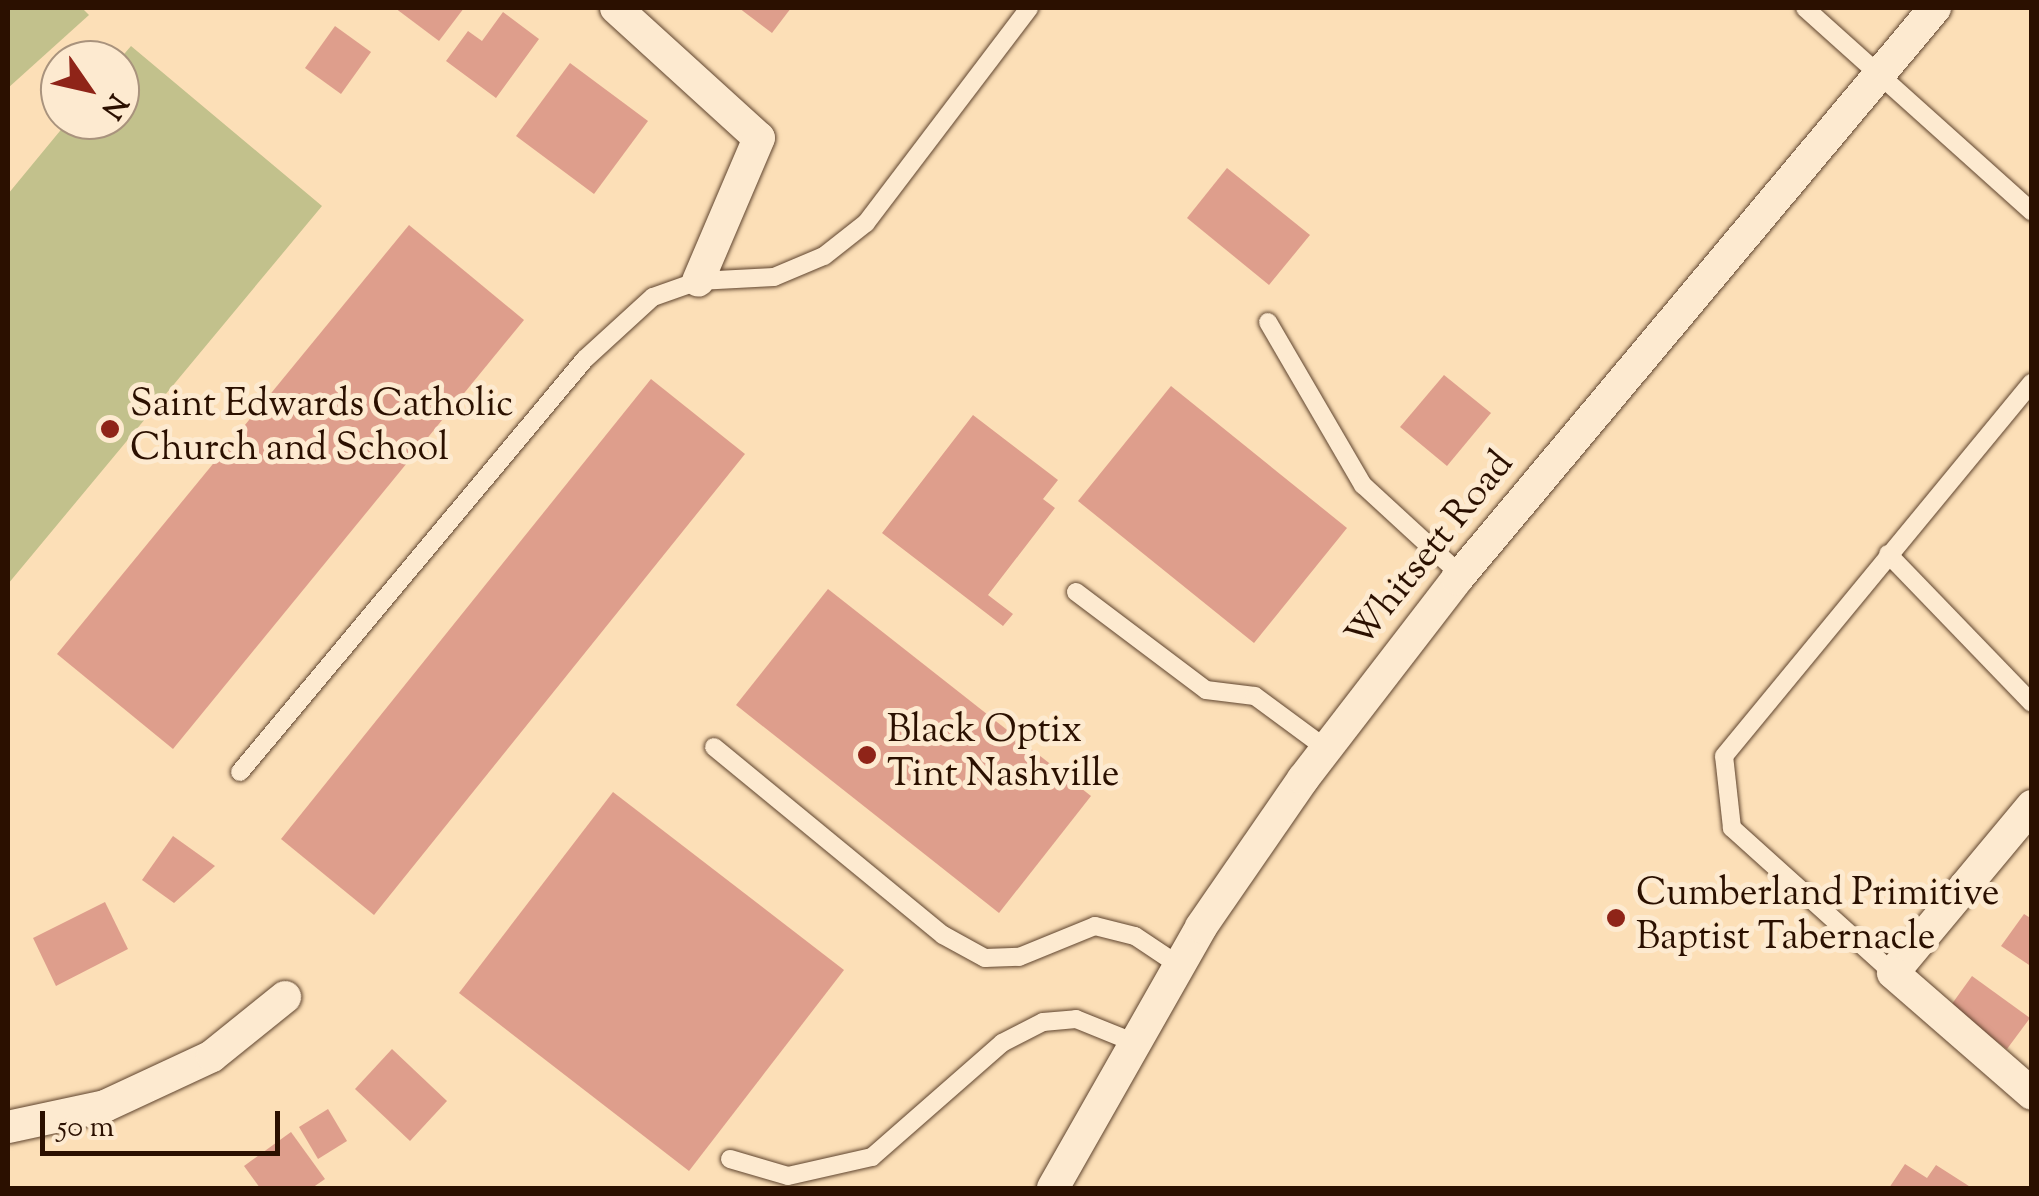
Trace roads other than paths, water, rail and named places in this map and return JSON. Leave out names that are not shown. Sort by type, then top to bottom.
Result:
[{"type":"street","points":[[616,8],[706,84],[760,138],[698,281]]},
{"type":"street","name":"Whitsett Road","points":[[1054,1188],[1180,966],[1326,749],[1461,574],[1934,8]]},
{"type":"street","points":[[2032,806],[1893,973],[2032,1094]]},
{"type":"street","points":[[8,1127],[105,1106],[212,1056],[285,997]]},
{"type":"lane","points":[[240,772],[586,359],[653,296],[698,281],[774,277],[824,256],[866,223],[1029,8]]},
{"type":"lane","points":[[1805,8],[1875,80],[2032,212]]},
{"type":"lane","points":[[1268,322],[1364,485],[1461,574]]},
{"type":"lane","points":[[1893,973],[1732,828],[1721,795],[1730,741],[2032,382]]},
{"type":"lane","points":[[1888,554],[2032,702]]},
{"type":"lane","points":[[1076,592],[1206,690],[1255,696],[1326,749]]},
{"type":"lane","points":[[714,747],[943,935],[984,958],[1019,957],[1095,926],[1135,936],[1180,966]]},
{"type":"lane","points":[[730,1159],[788,1176],[872,1156],[1002,1043],[1042,1022],[1076,1019],[1138,1044]]},
{"type":"place","name":"Saint Edwards Catholic Church and School","points":[[110,429]]},
{"type":"place","name":"Black Optix Tint Nashville","points":[[867,755]]},
{"type":"place","name":"Cumberland Primitive Baptist Tabernacle","points":[[1616,918]]}]
